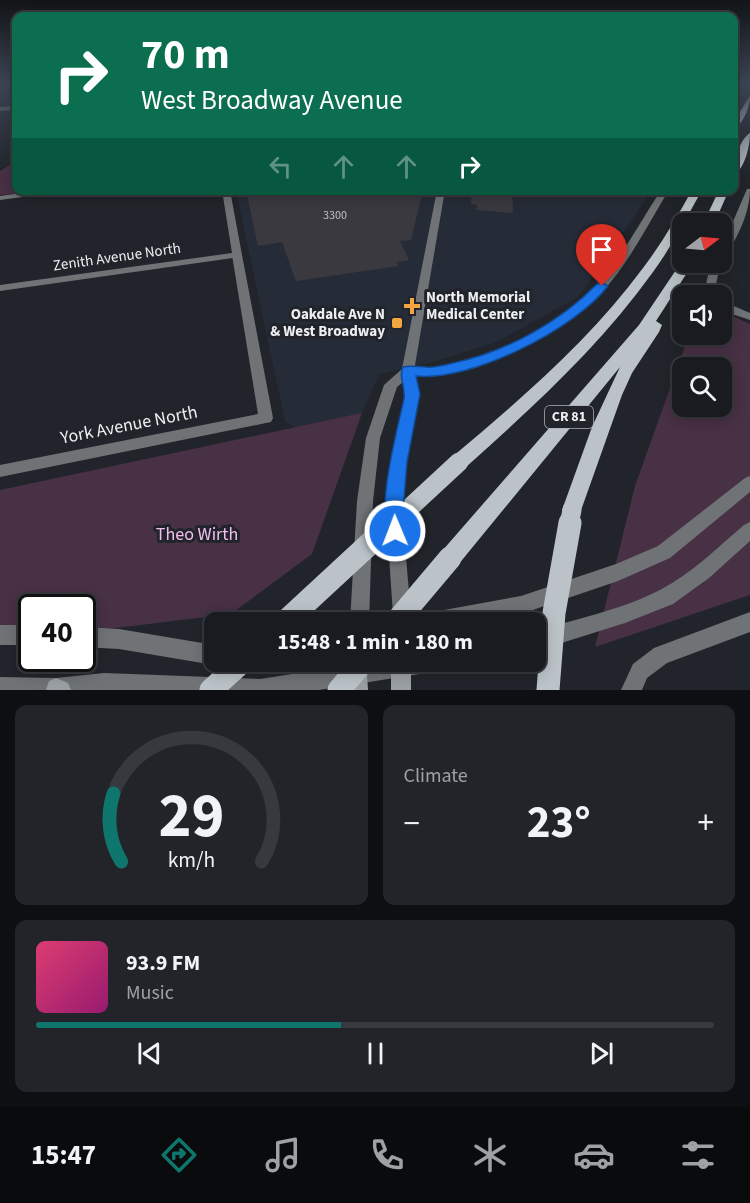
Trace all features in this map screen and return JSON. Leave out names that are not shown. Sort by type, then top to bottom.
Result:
[{"type":"main road","points":[[738,157],[750,136]]},
{"type":"main road","name":"CR 81","points":[[296,612],[520,409],[590,342],[631,296],[694,195]]},
{"type":"main road","points":[[713,213],[722,195]]},
{"type":"main road","name":"CR 81","points":[[404,612],[644,328],[681,273]]},
{"type":"main road","points":[[548,690],[554,613],[572,510],[588,460],[622,376],[651,335],[664,299]]},
{"type":"main road","points":[[211,690],[231,672]]},
{"type":"main road","points":[[401,672],[401,690]]},
{"type":"street","points":[[732,236],[750,191]]},
{"type":"street","points":[[0,198],[26,195]]},
{"type":"street","points":[[227,195],[237,255]]},
{"type":"street","points":[[401,612],[394,511],[399,462],[412,394],[408,370],[440,195]]},
{"type":"street","points":[[408,370],[428,373],[457,368],[508,350],[548,330],[580,309],[602,286],[662,195]]},
{"type":"street","name":"Zenith Avenue North","points":[[0,288],[237,255]]},
{"type":"street","name":"York Avenue North","points":[[0,471],[266,418],[237,255]]},
{"type":"street","points":[[732,311],[750,316]]},
{"type":"street","points":[[359,612],[365,501],[373,438],[391,386],[408,370]]},
{"type":"street","points":[[485,612],[521,605],[618,572],[664,552],[723,502],[750,483]]},
{"type":"street","points":[[546,638],[624,614],[666,597],[703,572],[750,530]]},
{"type":"street","points":[[631,690],[640,672],[661,655],[750,622]]},
{"type":"street","points":[[0,635],[18,635]]},
{"type":"street","points":[[96,638],[119,639],[204,653]]},
{"type":"street","points":[[0,687],[59,689],[104,683],[260,689],[355,675]]},
{"type":"shaded area","name":"North Memorial Medical Center","points":[[237,195],[649,195],[578,297],[496,342],[437,361],[379,374],[362,413],[331,426],[295,428],[285,421]]},
{"type":"green space","points":[[12,164],[12,194],[0,195],[0,171]]},
{"type":"green space","points":[[732,316],[750,324],[750,595],[595,647],[635,486],[672,383],[672,417],[732,417],[732,357],[681,357],[685,345],[732,345]]},
{"type":"green space","name":"Theo Wirth","points":[[362,413],[312,554],[234,612],[204,612],[204,617],[96,630],[96,594],[18,594],[18,641],[0,643],[0,490]]},
{"type":"building","points":[[247,195],[422,195],[411,240],[400,241],[409,260],[396,262],[398,266],[296,281],[282,242],[258,246]]},
{"type":"building","points":[[472,195],[512,195],[513,213],[476,210],[477,205],[471,204]]},
{"type":"place","name":"North Memorial Medical Center","points":[[412,306]]},
{"type":"place","name":"Oakdale Ave N & West Broadway","points":[[397,323]]},
{"type":"route","points":[[395,531],[394,511],[399,462],[412,394],[408,370],[428,373],[457,368],[508,350],[548,330],[580,309],[602,286]]}]
